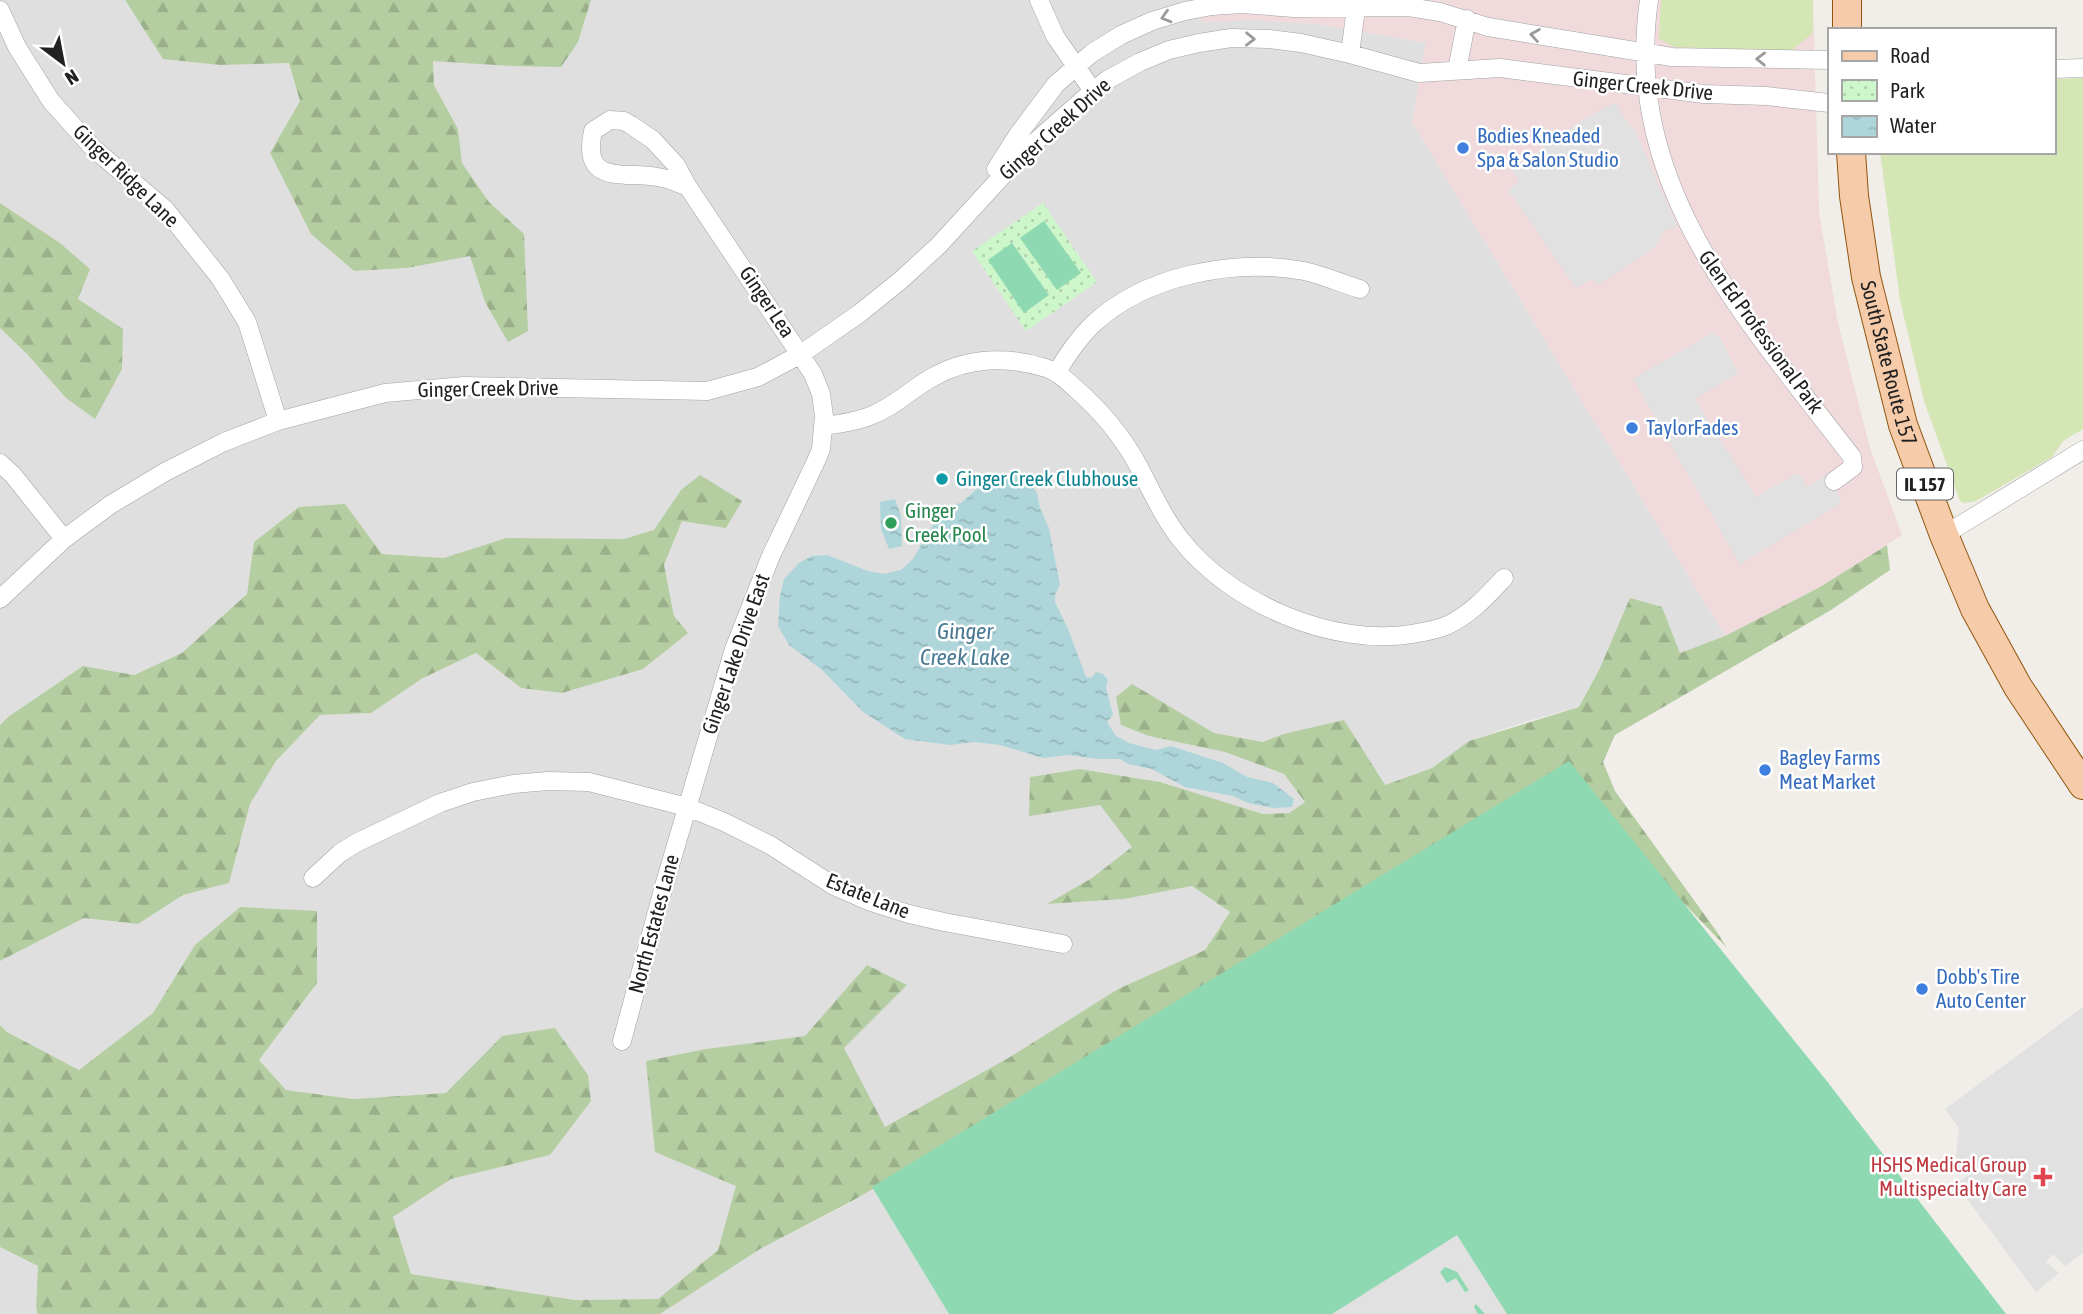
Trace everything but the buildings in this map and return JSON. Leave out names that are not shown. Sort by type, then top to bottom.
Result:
[{"type":"main road","points":[[1847,0],[1847,28]]},
{"type":"main road","name":"South State Route 157","points":[[1851,154],[1854,196],[1866,277],[1903,425],[1944,536],[1975,608],[2018,687],[2083,785]]},
{"type":"street","points":[[1039,0],[1055,36],[1093,90]]},
{"type":"street","points":[[1647,88],[1645,54],[1648,0]]},
{"type":"street","name":"Ginger Creek Drive","points":[[973,208],[1029,120],[1056,84],[1076,66],[1121,35],[1152,21],[1185,11],[1242,4],[1294,8],[1409,7],[1440,12],[1488,27],[1645,54],[1672,57],[1828,60]]},
{"type":"street","points":[[1350,54],[1356,8]]},
{"type":"street","name":"Ginger Ridge Lane","points":[[0,10],[17,47],[51,101],[93,148],[165,209],[220,278],[247,322],[278,421]]},
{"type":"street","points":[[1457,70],[1467,19]]},
{"type":"street","name":"Ginger Creek Drive","points":[[0,600],[64,539],[110,505],[165,472],[224,442],[278,421],[385,393],[464,386],[707,391],[758,377],[802,354],[901,280],[939,244],[1026,150],[1093,90],[1140,62],[1169,50],[1231,38],[1269,39],[1350,54],[1419,73],[1500,68],[1647,88],[1828,103]]},
{"type":"street","points":[[2055,69],[2083,68]]},
{"type":"street","name":"Glen Ed Professional Park","points":[[1647,88],[1661,160],[1681,212],[1704,256],[1727,293],[1852,457],[1853,467],[1834,481]]},
{"type":"street","name":"Ginger Lea","points":[[688,187],[658,177],[625,176],[599,168],[592,158],[590,147],[593,131],[610,120],[624,121],[653,140],[676,164],[688,187],[802,354],[821,394],[824,426]]},
{"type":"street","points":[[1057,372],[1093,325],[1114,308],[1142,292],[1182,277],[1212,270],[1276,267],[1306,272],[1360,289]]},
{"type":"street","points":[[824,426],[871,416],[951,368],[977,361],[1021,361],[1057,372],[1087,398],[1114,428],[1138,465],[1165,517],[1183,542],[1208,568],[1274,610],[1302,623],[1338,633],[1369,636],[1400,636],[1446,626],[1476,608],[1504,578]]},
{"type":"street","name":"Ginger Lake Drive East","points":[[687,807],[744,620],[817,459],[824,426]]},
{"type":"street","points":[[1944,536],[2083,450]]},
{"type":"street","points":[[0,463],[13,475],[64,539]]},
{"type":"street","name":"Estate Lane","points":[[313,878],[340,853],[356,843],[440,803],[473,792],[513,784],[589,782],[687,807],[724,822],[770,845],[834,886],[871,902],[944,922],[1063,944]]},
{"type":"street","name":"North Estates Lane","points":[[622,1041],[687,807]]},
{"type":"shaded area","points":[[0,0],[125,0],[163,59],[220,65],[289,62],[300,101],[270,153],[311,234],[354,271],[407,268],[470,256],[485,302],[524,234],[489,202],[462,163],[458,129],[434,85],[433,60],[511,66],[578,42],[591,0],[1196,0],[1203,22],[1254,20],[1316,24],[1426,43],[1412,122],[1725,636],[1680,653],[1662,607],[1600,668],[1579,707],[1469,741],[1432,768],[1385,785],[1284,734],[1263,742],[1214,733],[1132,685],[1149,736],[1225,752],[1284,774],[1305,802],[1289,813],[1263,814],[1160,782],[1081,769],[1030,777],[1100,805],[1133,847],[1092,878],[1049,904],[1124,899],[1192,886],[1230,912],[1205,950],[1118,989],[1010,1057],[885,1128],[844,1048],[867,965],[805,1037],[706,1049],[655,1151],[737,1185],[718,1250],[658,1299],[575,1300],[411,1274],[393,1217],[451,1179],[550,1155],[502,1036],[447,1093],[353,1099],[286,1090],[259,1060],[317,983],[317,912],[240,907],[195,945],[153,1013],[79,1070],[7,1032],[0,1025],[0,961],[84,918],[138,924],[183,895],[229,883],[250,804],[276,761],[320,715],[371,713],[423,678],[476,653],[521,688],[562,693],[643,669],[674,616],[664,565],[682,521],[681,490],[655,530],[624,539],[506,538],[444,558],[382,554],[345,504],[254,542],[247,594],[182,653],[134,675],[83,666],[0,725],[0,328],[66,398],[95,419],[78,299],[89,269],[60,243],[0,203]]},
{"type":"shaded area","points":[[1196,0],[1813,0],[1819,212],[1838,323],[1870,448],[1902,535],[1820,587],[1725,636],[1412,122],[1426,43],[1316,24],[1254,20],[1203,22]]},
{"type":"shaded area","points":[[1616,102],[1635,131],[1677,226],[1664,231],[1654,248],[1598,285],[1593,279],[1576,288],[1508,190],[1519,181],[1512,171],[1579,122]]},
{"type":"shaded area","points":[[1712,333],[1721,339],[1738,373],[1695,399],[1756,497],[1798,473],[1807,487],[1830,473],[1841,503],[1740,564],[1633,379]]},
{"type":"shaded area","points":[[2083,1007],[2083,1253],[2065,1266],[2053,1254],[2046,1262],[2059,1273],[2036,1292],[1956,1184],[1969,1175],[1956,1156],[1959,1128],[1945,1109]]},
{"type":"shaded area","points":[[872,1187],[949,1314],[660,1314],[760,1249],[854,1201]]},
{"type":"shaded area","points":[[1457,1235],[1507,1314],[1485,1314],[1476,1304],[1474,1307],[1478,1314],[1332,1314]],"holes":[[[1445,1267],[1457,1272],[1468,1289],[1468,1291],[1465,1292],[1456,1278],[1447,1283],[1440,1272]]]},
{"type":"shaded area","points":[[0,1247],[38,1266],[38,1314],[0,1314]]},
{"type":"green space","points":[[125,0],[591,0],[578,42],[561,67],[433,61],[434,85],[458,129],[462,163],[489,202],[524,234],[528,331],[508,342],[485,302],[470,256],[407,268],[354,271],[311,234],[270,153],[300,101],[289,63],[220,65],[163,59]]},
{"type":"green space","points":[[1661,0],[1813,0],[1813,33],[1791,51],[1675,47],[1659,39]]},
{"type":"green space","points":[[2083,78],[2083,429],[2063,441],[2052,457],[1976,501],[1964,503],[1960,501],[1924,401],[1900,300],[1880,154],[2055,154],[2055,79]]},
{"type":"green space","points":[[0,203],[60,243],[90,269],[78,299],[123,329],[122,369],[95,419],[66,398],[0,328]]},
{"type":"green space","points":[[1043,203],[1097,282],[1026,331],[972,251]]},
{"type":"green space","points":[[1044,221],[1081,273],[1057,290],[1020,238]]},
{"type":"green space","points":[[1012,243],[1049,295],[1024,313],[988,260]]},
{"type":"green space","points":[[700,475],[742,501],[726,528],[682,521],[664,565],[674,616],[688,633],[643,669],[562,693],[521,688],[476,653],[423,678],[371,713],[320,715],[276,761],[250,804],[229,883],[183,895],[138,924],[84,918],[0,961],[0,725],[83,666],[134,675],[182,653],[247,594],[254,542],[299,507],[345,504],[382,554],[444,558],[506,538],[624,539],[654,530],[681,490]]},
{"type":"green space","points":[[1887,545],[1890,570],[1831,610],[1615,735],[1603,762],[1615,791],[1727,948],[1646,864],[1144,1026],[854,1200],[760,1249],[660,1314],[38,1314],[38,1266],[0,1247],[0,1025],[7,1032],[79,1070],[153,1013],[195,945],[240,907],[317,911],[317,983],[259,1060],[286,1090],[353,1099],[446,1093],[502,1036],[555,1028],[588,1075],[591,1101],[550,1155],[451,1179],[393,1217],[411,1274],[575,1300],[658,1299],[718,1250],[736,1186],[655,1152],[646,1061],[706,1049],[805,1036],[867,965],[907,985],[844,1048],[885,1127],[1010,1057],[1118,989],[1205,950],[1230,912],[1192,886],[1124,899],[1047,904],[1092,878],[1132,847],[1100,805],[1029,816],[1030,777],[1080,769],[1160,782],[1263,814],[1289,813],[1305,802],[1284,774],[1225,752],[1149,736],[1121,725],[1116,697],[1132,684],[1214,733],[1263,742],[1284,734],[1344,720],[1385,785],[1432,768],[1469,741],[1579,707],[1600,668],[1630,598],[1662,607],[1680,653],[1725,636],[1820,587]]},
{"type":"green space","points":[[1569,761],[1826,1080],[2006,1314],[949,1314],[872,1187]]},
{"type":"water","name":"Ginger Creek Lake","points":[[1017,475],[1029,481],[1037,493],[1049,528],[1060,585],[1055,602],[1086,677],[1091,678],[1096,672],[1103,674],[1108,680],[1106,688],[1113,715],[1107,722],[1116,736],[1129,743],[1156,750],[1171,746],[1223,763],[1247,777],[1273,783],[1294,799],[1292,807],[1273,808],[1248,803],[1233,796],[1185,787],[1152,769],[1128,764],[1120,759],[1069,755],[1043,758],[1000,745],[974,742],[950,745],[905,739],[863,712],[822,670],[789,645],[778,626],[780,596],[784,579],[799,563],[812,556],[827,555],[868,571],[883,574],[901,570],[913,559],[940,513],[950,505],[961,503],[978,488],[1001,476]]},
{"type":"water","name":"Ginger Creek Pool","points":[[895,499],[901,516],[902,546],[889,549],[881,529],[880,502]]},
{"type":"place","name":"Bodies Kneaded Spa & Salon Studio","points":[[1463,148]]},
{"type":"place","name":"TaylorFades","points":[[1632,428]]},
{"type":"place","name":"Ginger Creek Clubhouse","points":[[942,479]]},
{"type":"place","name":"Ginger Creek Pool","points":[[891,523]]},
{"type":"place","name":"Bagley Farms Meat Market","points":[[1765,770]]},
{"type":"place","name":"Dobb's Tire Auto Center","points":[[1922,989]]},
{"type":"place","name":"HSHS Medical Group Multispecialty Care","points":[[2043,1177]]}]
